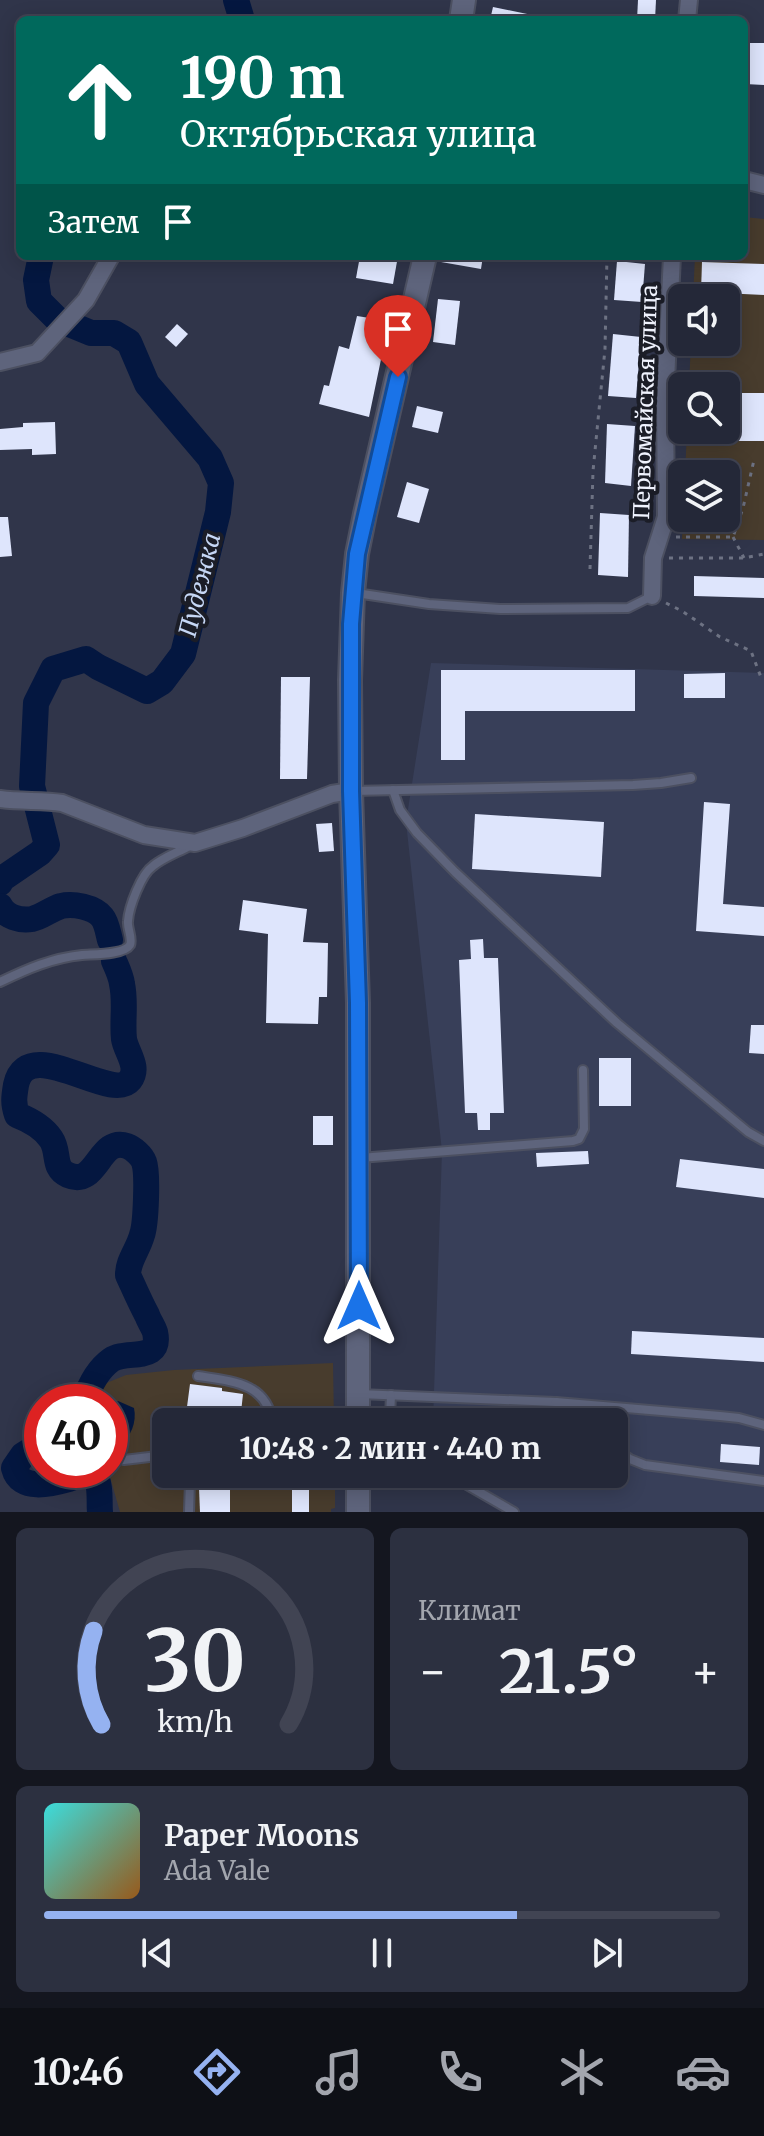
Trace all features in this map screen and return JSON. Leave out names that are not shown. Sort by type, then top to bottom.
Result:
[{"type":"street","points":[[0,362],[37,353],[86,300],[109,260]]},
{"type":"street","points":[[358,1408],[359,1158],[350,680],[353,593],[365,514],[424,260]]},
{"type":"street","name":"Первомайская улица","points":[[652,596],[653,558],[666,517],[665,402],[672,260]]},
{"type":"street","points":[[0,799],[48,801],[76,807],[144,835],[195,843],[332,794],[351,791]]},
{"type":"street","points":[[358,1488],[358,1512]]},
{"type":"lane","points":[[353,593],[429,604],[500,609],[628,608],[652,596]]},
{"type":"lane","points":[[351,791],[633,785],[691,778]]},
{"type":"lane","points":[[393,790],[400,810],[417,833],[455,872],[617,1023],[748,1132],[764,1141]]},
{"type":"lane","points":[[0,982],[56,959],[122,951],[129,947],[128,919],[134,897],[149,867],[195,843]]},
{"type":"lane","points":[[359,1158],[579,1139],[584,1129],[583,1070]]},
{"type":"lane","points":[[198,1376],[244,1384],[253,1389],[269,1408]]},
{"type":"lane","points":[[358,1394],[556,1402],[739,1418],[764,1425]]},
{"type":"lane","points":[[390,1408],[391,1395]]},
{"type":"lane","points":[[556,1402],[564,1408]]},
{"type":"lane","points":[[128,1460],[152,1457]]},
{"type":"lane","points":[[628,1458],[645,1465],[764,1481]]},
{"type":"lane","points":[[188,1488],[189,1512]]},
{"type":"lane","points":[[472,1488],[514,1512]]},
{"type":"path","points":[[590,569],[593,471],[605,349],[607,260]]},
{"type":"path","points":[[744,558],[733,537],[754,460]]},
{"type":"path","points":[[660,537],[733,537]]},
{"type":"path","points":[[653,558],[744,558],[764,554]]},
{"type":"path","points":[[652,596],[682,611],[720,637],[751,651],[762,680]]},
{"type":"shaded area","points":[[748,217],[764,219],[764,540],[682,539],[682,532],[740,532],[740,460],[686,460],[686,444],[740,444],[740,372],[690,372],[690,356],[740,356],[740,284],[694,284],[695,260],[748,260]]},
{"type":"shaded area","points":[[431,663],[764,673],[764,1512],[506,1512],[477,1488],[628,1488],[628,1408],[433,1408],[442,1151],[406,822]]},
{"type":"shaded area","points":[[333,1363],[334,1408],[152,1408],[152,1488],[335,1488],[335,1508],[331,1512],[120,1512],[113,1488],[128,1488],[128,1384],[104,1384],[126,1375]]},
{"type":"water","points":[[128,1405],[134,1408],[135,1413],[128,1436]]},
{"type":"building","points":[[638,0],[656,0],[655,16],[637,16]]},
{"type":"building","points":[[493,7],[532,15],[532,16],[491,16]]},
{"type":"building","points":[[748,43],[764,43],[764,85],[748,84]]},
{"type":"building","points":[[359,260],[397,260],[393,284],[356,278]]},
{"type":"building","points":[[441,260],[482,260],[481,269]]},
{"type":"building","points":[[617,261],[645,264],[642,302],[614,300]]},
{"type":"building","points":[[702,262],[764,264],[764,295],[740,294],[740,284],[701,284]]},
{"type":"building","points":[[438,299],[460,301],[455,345],[433,342]]},
{"type":"building","points":[[357,316],[389,321],[369,417],[319,404],[324,385],[329,386],[339,346],[349,349]]},
{"type":"building","points":[[177,324],[188,334],[176,347],[165,337]]},
{"type":"building","points":[[613,334],[641,337],[636,398],[608,396]]},
{"type":"building","points":[[742,393],[764,393],[764,441],[740,441]]},
{"type":"building","points":[[417,406],[443,412],[438,433],[412,427]]},
{"type":"building","points":[[55,422],[56,454],[32,455],[32,449],[0,450],[0,429],[23,427],[23,423]]},
{"type":"building","points":[[607,424],[635,426],[631,486],[605,483]]},
{"type":"building","points":[[407,482],[429,489],[419,523],[397,517]]},
{"type":"building","points":[[600,513],[629,515],[628,577],[598,575]]},
{"type":"building","points":[[0,517],[8,517],[12,556],[0,557]]},
{"type":"building","points":[[694,576],[764,578],[764,598],[694,596]]},
{"type":"building","points":[[441,670],[635,670],[635,711],[465,711],[465,760],[441,760]]},
{"type":"building","points":[[725,673],[725,698],[684,698],[684,674]]},
{"type":"building","points":[[281,677],[310,677],[307,779],[280,779]]},
{"type":"building","points":[[704,802],[730,804],[723,904],[764,907],[764,936],[696,931]]},
{"type":"building","points":[[475,814],[604,822],[601,877],[472,869]]},
{"type":"building","points":[[332,823],[334,851],[319,852],[316,824]]},
{"type":"building","points":[[243,900],[307,909],[303,942],[328,943],[327,997],[319,997],[318,1024],[266,1023],[268,934],[239,930]]},
{"type":"building","points":[[483,939],[484,958],[498,958],[504,1113],[490,1113],[490,1130],[478,1130],[477,1113],[465,1113],[459,960],[471,959],[470,940]]},
{"type":"building","points":[[751,1025],[764,1025],[764,1054],[749,1053]]},
{"type":"building","points":[[599,1058],[631,1058],[631,1106],[599,1106]]},
{"type":"building","points":[[313,1116],[333,1116],[333,1145],[313,1145]]},
{"type":"building","points":[[588,1151],[589,1164],[537,1167],[536,1153]]},
{"type":"building","points":[[680,1159],[764,1169],[764,1198],[676,1187]]},
{"type":"building","points":[[632,1331],[764,1338],[764,1362],[631,1354]]},
{"type":"building","points":[[190,1384],[243,1394],[242,1408],[187,1408]]},
{"type":"building","points":[[721,1444],[760,1447],[759,1465],[720,1462]]},
{"type":"building","points":[[199,1488],[230,1488],[230,1512],[200,1512]]},
{"type":"building","points":[[292,1490],[309,1490],[309,1512],[292,1512]]},
{"type":"waterway","name":"Пудежка","points":[[236,0],[241,16]]},
{"type":"waterway","name":"Пудежка","points":[[0,883],[47,845],[32,786],[36,703],[53,669],[86,659],[147,691],[162,682],[183,654],[218,512],[221,483],[210,458],[147,384],[129,342],[114,333],[91,333],[57,319],[39,301],[36,280],[40,260]]},
{"type":"waterway","name":"Пудежка","points":[[0,906],[10,915],[23,919],[36,918],[66,905],[89,908],[104,919],[110,940]]},
{"type":"waterway","name":"Пудежка","points":[[92,1384],[111,1360],[148,1352],[156,1342],[154,1330],[128,1275],[143,1229],[144,1162],[132,1148],[117,1145],[103,1154],[86,1175],[68,1175],[60,1168],[54,1144],[48,1135],[36,1124],[17,1115],[14,1097],[23,1071],[36,1065],[52,1066],[106,1083],[120,1085],[130,1080],[134,1070],[124,1039],[123,991],[114,961]]},
{"type":"waterway","name":"Пудежка","points":[[24,1454],[14,1468],[17,1476],[24,1481]]},
{"type":"waterway","name":"Пудежка","points":[[98,1488],[100,1512]]},
{"type":"route","points":[[359,1306],[358,1003],[351,791],[351,624],[357,554],[398,377]]}]
